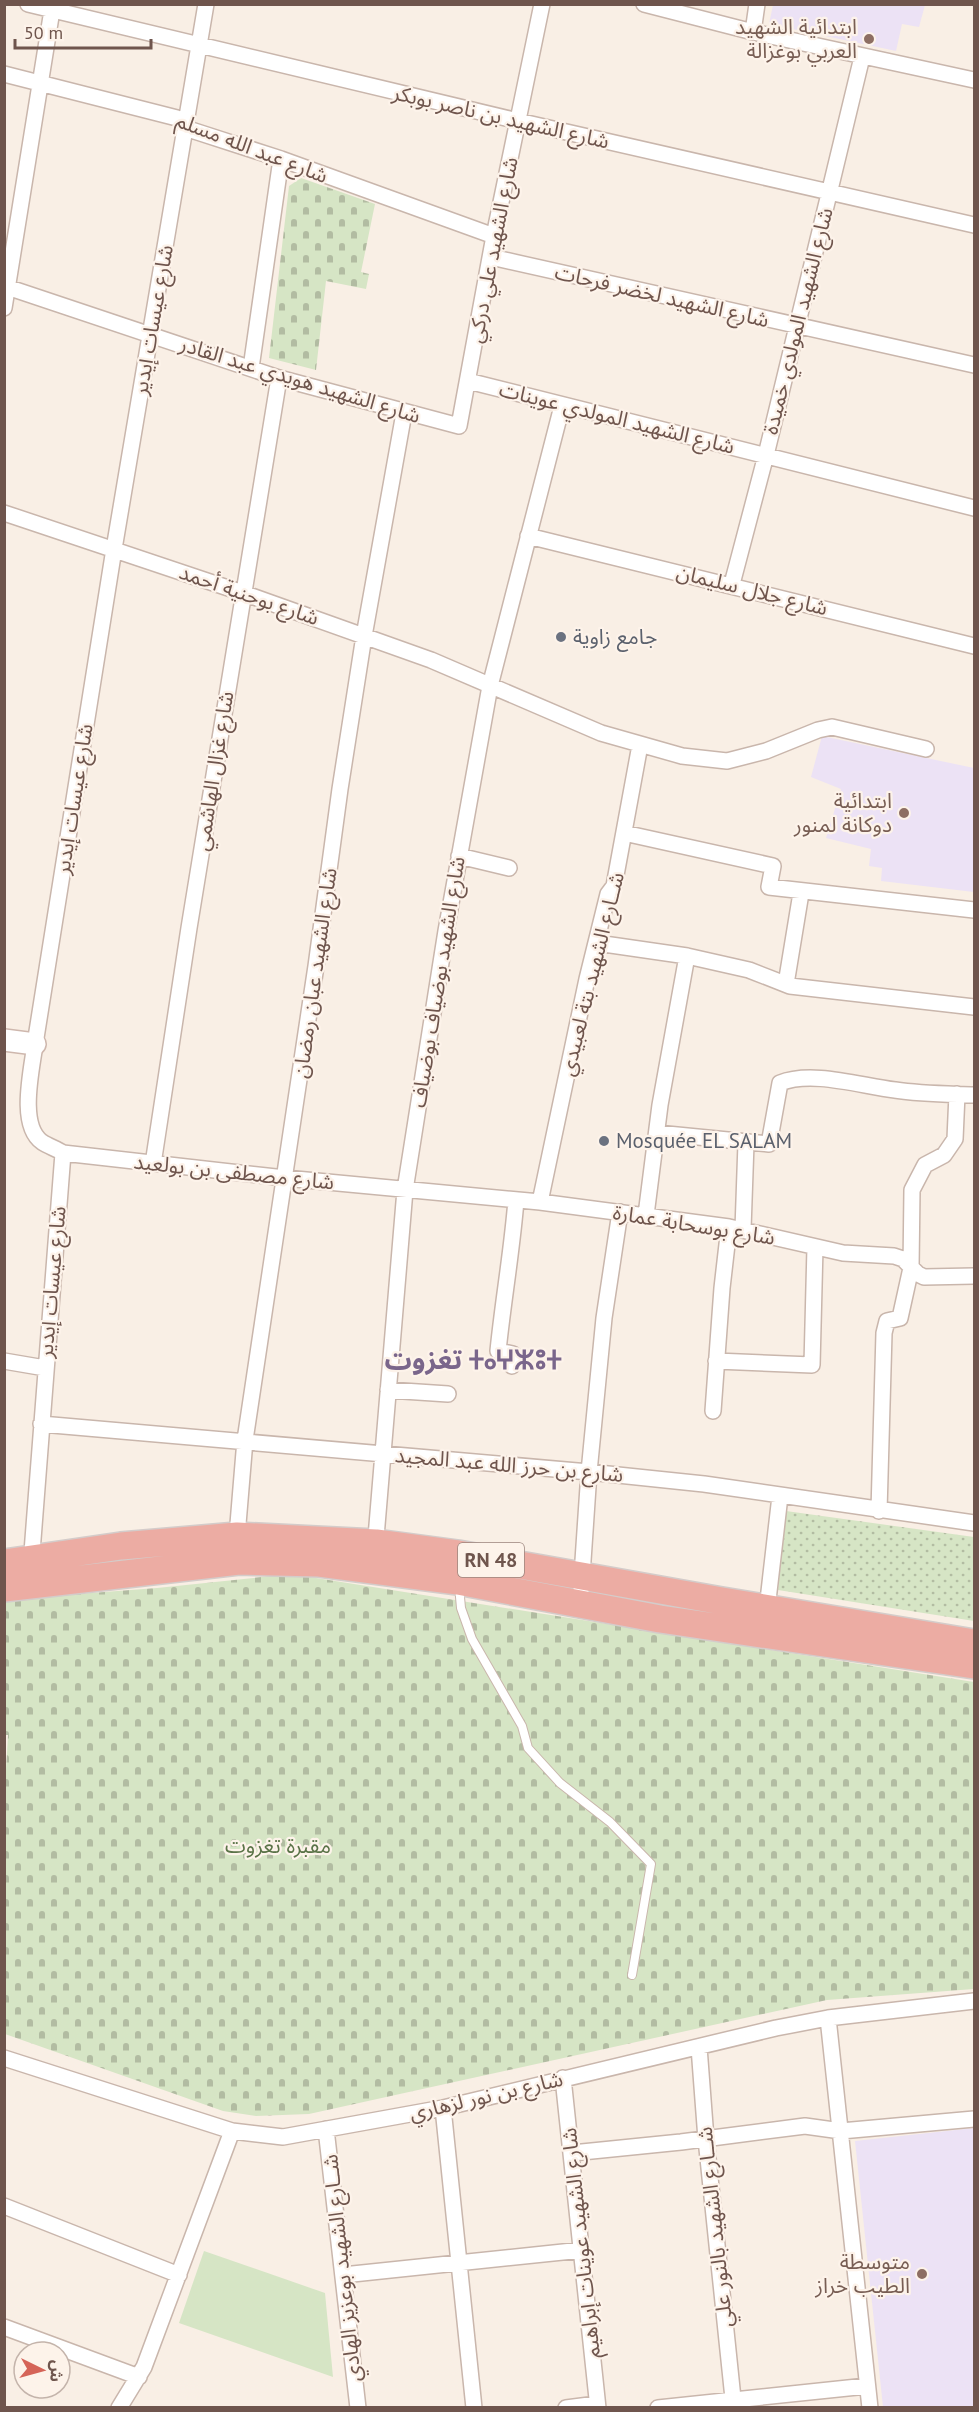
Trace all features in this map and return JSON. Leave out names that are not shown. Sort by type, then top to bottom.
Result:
[{"type":"highway","name":"RN 48","points":[[4,1588],[31,1571],[175,1540],[237,1536],[374,1556],[458,1581],[580,1605],[975,1665]]},
{"type":"highway","name":"RN 48","points":[[4,1563],[31,1571],[239,1561],[319,1563],[374,1556],[458,1554],[975,1643]]},
{"type":"street","name":"شارع الشهيد بن ناصر بوبكر","points":[[28,4],[53,7],[518,122],[975,225]]},
{"type":"street","name":"شارع عيسات إيدير","points":[[31,1571],[63,1153],[40,1141],[31,1126],[28,1113],[35,1044],[114,549],[206,4]]},
{"type":"street","name":"شارع الشهيد علي دركي","points":[[459,426],[542,4]]},
{"type":"street","points":[[644,4],[753,32],[975,80]]},
{"type":"street","points":[[753,32],[757,4]]},
{"type":"street","points":[[4,308],[53,7]]},
{"type":"street","name":"شارع الشهيد المولدي خميدة","points":[[732,584],[766,455],[862,57]]},
{"type":"street","name":"شارع عبد الله مسلم","points":[[4,74],[177,118],[185,128],[280,159],[495,236]]},
{"type":"street","points":[[251,368],[280,159]]},
{"type":"street","name":"شارع الشهيد لخضر فرحات","points":[[491,257],[975,365]]},
{"type":"street","name":"شارع الشهيد هويدي عبد القادر","points":[[6,287],[279,378],[459,426]]},
{"type":"street","name":"شارع غزال الهاشمي","points":[[153,1164],[279,378]]},
{"type":"street","name":"شارع الشهيد المولدي عوينات","points":[[468,381],[975,508]]},
{"type":"street","name":"شارع الشهيد بوضياف بوضياف","points":[[374,1556],[405,1190],[459,856],[490,686],[562,406]]},
{"type":"street","name":"شارع الشهيد عبان رمضان","points":[[237,1536],[245,1440],[364,636],[404,413]]},
{"type":"street","name":"شارع بوحنية أحمد","points":[[4,513],[243,592],[431,660],[601,733],[640,745],[693,758],[727,762],[832,727],[926,749]]},
{"type":"street","name":"شارع جلال سليمان","points":[[528,536],[732,584],[975,646]]},
{"type":"street","name":"شــارع الشهيد بتة لعبيدي","points":[[540,1202],[587,979],[608,894],[614,886],[640,745]]},
{"type":"street","points":[[624,833],[773,866],[769,887],[801,893],[975,910]]},
{"type":"street","points":[[459,856],[509,868]]},
{"type":"street","points":[[786,984],[801,893]]},
{"type":"street","points":[[597,943],[687,956],[749,970],[786,984],[942,1005],[975,1007]]},
{"type":"street","points":[[646,1215],[657,1133],[687,956]]},
{"type":"street","points":[[4,1040],[35,1044]]},
{"type":"street","points":[[657,1133],[769,1144],[780,1083],[793,1078],[834,1081],[897,1091],[975,1095]]},
{"type":"street","points":[[879,1511],[884,1333],[887,1321],[900,1318],[911,1268],[912,1190],[925,1164],[944,1155],[955,1139],[957,1094]]},
{"type":"street","points":[[713,1411],[722,1288],[736,1228],[746,1143]]},
{"type":"street","name":"شارع مصطفى بن بولعيد","points":[[63,1153],[405,1190]]},
{"type":"street","name":"شارع بوسحابة عمارة","points":[[405,1190],[540,1202],[736,1228],[855,1255],[894,1256],[903,1259],[924,1277],[975,1276]]},
{"type":"street","points":[[512,1366],[513,1354],[498,1351],[502,1304],[512,1250],[516,1200]]},
{"type":"street","points":[[580,1605],[589,1472],[604,1318],[620,1212]]},
{"type":"street","points":[[716,1361],[812,1365],[814,1247]]},
{"type":"street","points":[[4,1361],[45,1368]]},
{"type":"street","points":[[388,1390],[448,1394]]},
{"type":"street","name":"شارع بن حرز الله عبد المجيد","points":[[41,1424],[245,1440],[704,1484],[975,1523]]},
{"type":"street","points":[[767,1609],[780,1496]]},
{"type":"street","name":"شارع بن نور لزهاري","points":[[4,2058],[232,2131],[283,2137],[443,2108],[563,2078],[828,2018],[975,2001]]},
{"type":"street","points":[[828,2018],[870,2408]]},
{"type":"street","name":"شــارع الشهيد بالنور علي","points":[[699,2047],[706,2139],[734,2403]]},
{"type":"street","name":"شارع الشهيد عوينات إبراهيم","points":[[563,2078],[598,2406]]},
{"type":"street","points":[[443,2108],[474,2408]]},
{"type":"street","points":[[572,2153],[804,2126],[841,2131],[975,2119]]},
{"type":"street","name":"شــارع الشهيد بوعزيز الهادي","points":[[326,2129],[358,2408]]},
{"type":"street","points":[[118,2408],[139,2378],[232,2131]]},
{"type":"street","points":[[4,2206],[179,2275]]},
{"type":"street","points":[[343,2275],[582,2250]]},
{"type":"street","points":[[4,2327],[139,2378]]},
{"type":"street","points":[[658,2408],[734,2403],[867,2386]]},
{"type":"street","points":[[566,2408],[598,2406]]},
{"type":"lane","points":[[458,1581],[461,1608],[472,1639],[522,1726],[528,1748],[560,1783],[610,1822],[651,1864],[632,1975]]},
{"type":"shaded area","name":"ابتدائية الشهيد العربي بوغزالة","points":[[773,4],[925,5],[919,27],[902,24],[896,51],[769,24]]},
{"type":"shaded area","name":"ابتدائية دوكانة لمنور","points":[[822,736],[974,768],[974,892],[881,881],[882,868],[869,866],[871,849],[826,838],[841,789],[811,777]]},
{"type":"shaded area","name":"متوسطة الطيب خراز","points":[[974,2128],[974,2407],[883,2407],[855,2141]]},
{"type":"green space","points":[[301,178],[375,204],[361,272],[369,274],[366,289],[326,281],[316,370],[269,358],[289,186]]},
{"type":"green space","points":[[786,1511],[974,1537],[974,1621],[778,1590]]},
{"type":"green space","name":"مقبرة تغزوت","points":[[291,1574],[974,1682],[974,1989],[827,2000],[309,2114],[256,2116],[223,2111],[5,2034],[4,1805],[8,1735],[5,1735],[5,1601]]},
{"type":"green space","points":[[204,2251],[325,2293],[333,2377],[179,2323]]},
{"type":"place","name":"ابتدائية الشهيد العربي بوغزالة","points":[[869,39]]},
{"type":"place","name":"جامع زاوية","points":[[561,637]]},
{"type":"place","name":"ابتدائية دوكانة لمنور","points":[[904,813]]},
{"type":"place","name":"Mosquée EL SALAM","points":[[604,1141]]},
{"type":"place","name":"متوسطة الطيب خراز","points":[[922,2274]]},
{"type":"district","name":"تغزوت ⵜⴰⵖⵣⵓⵜ","points":[[473,1360]]}]
